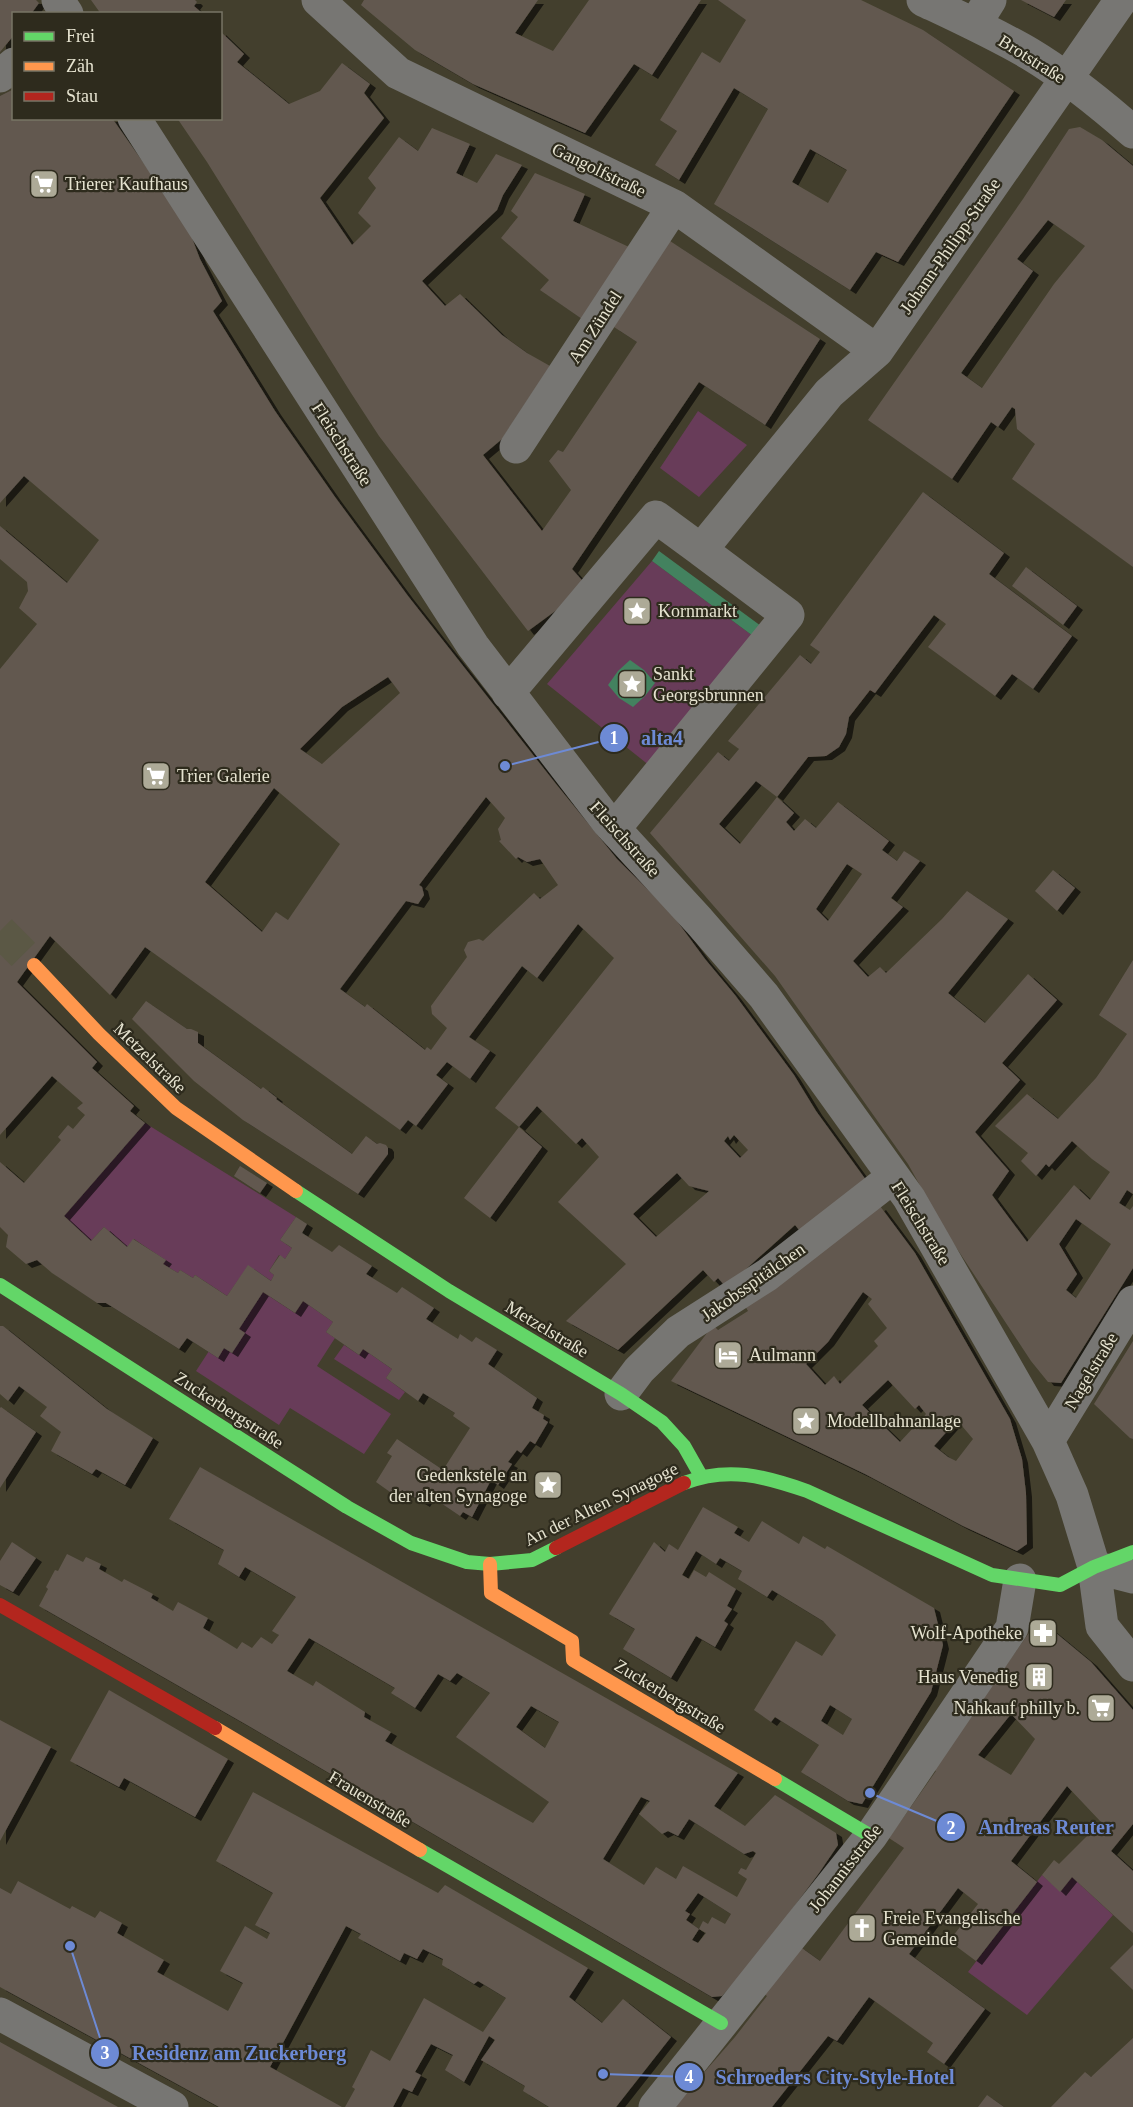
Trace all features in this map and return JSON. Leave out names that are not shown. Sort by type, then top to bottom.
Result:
[{"type":"street","name":"Gangolfstraße","points":[[318,0],[398,73],[674,206],[877,351]]},
{"type":"street","name":"Brotstraße","points":[[923,0],[982,12],[1031,55],[1099,102],[1133,132]]},
{"type":"street","name":"Johann-Philipp-Straße","points":[[701,550],[829,393],[877,351],[1121,0]]},
{"type":"street","points":[[0,76],[12,66]]},
{"type":"street","name":"Fleischstraße","points":[[135,120],[459,626],[614,829],[764,996],[909,1198],[1048,1441],[1072,1495],[1094,1567],[1102,1626],[1133,1665]]},
{"type":"street","name":"Am Zündel","points":[[516,447],[674,206]]},
{"type":"street","points":[[508,693],[657,517],[788,615],[614,829]]},
{"type":"street","name":"Metzelstraße","points":[[34,965],[148,1083],[176,1108],[207,1131],[449,1291],[621,1394],[662,1422],[675,1434],[701,1476]]},
{"type":"street","name":"Jakobsspitälchen","points":[[621,1394],[639,1370],[678,1332],[767,1275],[893,1177]]},
{"type":"street","name":"Zuckerbergstraße","points":[[0,1285],[347,1507],[411,1543],[445,1556]]},
{"type":"street","name":"Nagelstraße","points":[[1048,1441],[1133,1302]]},
{"type":"street","points":[[701,1476],[740,1473],[781,1482],[807,1491],[992,1575],[1020,1580],[1060,1585],[1094,1567],[1133,1552]]},
{"type":"street","name":"An der Alten Synagoge","points":[[445,1556],[467,1562],[490,1564],[532,1560],[701,1476]]},
{"type":"street","name":"Zuckerbergstraße","points":[[490,1564],[491,1593],[572,1641],[573,1660],[871,1836]]},
{"type":"street","points":[[1094,1567],[1133,1577]]},
{"type":"street","name":"Johannisstraße","points":[[655,2107],[871,1836],[1012,1628],[1020,1580]]},
{"type":"street","name":"Frauenstraße","points":[[0,1605],[721,2023]]},
{"type":"street","points":[[0,2014],[172,2107]]},
{"type":"shaded area","points":[[698,411],[747,445],[699,497],[660,468]]},
{"type":"shaded area","points":[[659,551],[761,626],[753,636],[652,561]]},
{"type":"shaded area","points":[[652,561],[753,636],[650,766],[547,684]]},
{"type":"shaded area","name":"Sankt Georgsbrunnen","points":[[630,660],[644,670],[655,683],[633,707],[619,698],[608,685]]},
{"type":"shaded area","points":[[145,1123],[296,1217],[280,1240],[292,1248],[285,1259],[279,1255],[269,1271],[274,1275],[271,1281],[248,1266],[227,1296],[195,1275],[193,1278],[180,1270],[178,1273],[163,1264],[165,1260],[134,1239],[127,1247],[104,1227],[91,1241],[64,1216]]},
{"type":"shaded area","points":[[263,1292],[295,1313],[303,1301],[333,1322],[326,1332],[335,1338],[317,1366],[391,1414],[364,1454],[290,1408],[279,1425],[196,1371],[209,1351],[218,1357],[224,1348],[232,1353],[239,1329]]},
{"type":"shaded area","points":[[344,1345],[359,1355],[363,1349],[392,1369],[386,1378],[405,1392],[399,1400],[334,1359]]},
{"type":"shaded area","points":[[1042,1875],[1060,1891],[1072,1877],[1113,1915],[1027,2015],[968,1972]]},
{"type":"building","points":[[0,0],[36,0],[39,3],[32,12],[12,12],[12,37],[0,52]]},
{"type":"building","points":[[91,0],[195,0],[197,2],[194,6],[201,12],[100,12]]},
{"type":"building","points":[[364,0],[538,0],[515,33],[553,51],[589,0],[701,0],[652,75],[634,64],[585,133],[473,84],[415,50],[361,5]]},
{"type":"building","points":[[718,0],[861,0],[923,30],[1014,91],[898,262],[876,252],[850,290],[714,204],[768,109],[734,88],[679,180],[655,165],[677,131],[660,120],[702,52],[720,63],[746,20]],"holes":[[[810,149],[847,170],[828,203],[792,182]]]},
{"type":"building","points":[[1021,0],[1066,0],[1054,17]]},
{"type":"building","points":[[222,33],[244,54],[237,62],[289,104],[320,91],[342,63],[370,84],[364,93],[384,118],[320,198],[352,245],[371,226],[358,213],[376,188],[368,178],[399,137],[418,151],[432,128],[470,144],[456,173],[477,183],[496,154],[522,165],[503,195],[497,210],[422,281],[445,306],[460,294],[502,335],[550,366],[502,439],[483,455],[542,531],[571,490],[549,461],[558,450],[563,452],[637,342],[614,327],[670,241],[820,339],[765,425],[699,382],[572,569],[588,587],[528,631],[379,436],[178,120],[222,120]]},
{"type":"building","points":[[12,90],[12,120],[113,120],[187,225],[200,259],[222,301],[213,311],[275,411],[335,497],[408,596],[556,784],[617,859],[671,913],[735,995],[794,1075],[816,1111],[866,1180],[800,1231],[795,1225],[726,1287],[718,1278],[714,1282],[703,1270],[618,1350],[566,1321],[626,1264],[558,1202],[599,1157],[582,1138],[576,1144],[537,1106],[519,1127],[495,1108],[614,958],[578,924],[537,978],[522,966],[469,1037],[490,1051],[470,1079],[447,1062],[436,1075],[448,1084],[416,1126],[408,1120],[400,1130],[145,947],[110,995],[50,936],[17,982],[97,1062],[92,1068],[134,1106],[130,1111],[145,1123],[64,1216],[91,1241],[104,1227],[127,1247],[133,1239],[166,1260],[163,1264],[178,1273],[180,1270],[193,1278],[195,1275],[227,1296],[248,1265],[271,1281],[274,1275],[269,1271],[280,1255],[285,1259],[292,1248],[280,1240],[296,1217],[307,1224],[302,1233],[332,1252],[339,1245],[372,1266],[366,1274],[397,1293],[402,1287],[434,1308],[426,1319],[458,1339],[460,1334],[472,1342],[476,1337],[497,1350],[488,1364],[537,1398],[532,1408],[544,1415],[543,1419],[548,1422],[535,1444],[530,1441],[521,1453],[517,1450],[508,1462],[512,1464],[498,1485],[491,1480],[472,1517],[463,1512],[460,1516],[429,1495],[424,1503],[402,1490],[397,1497],[376,1482],[392,1456],[387,1453],[397,1439],[443,1470],[470,1428],[453,1416],[455,1413],[423,1393],[418,1401],[386,1378],[392,1369],[363,1349],[359,1355],[326,1332],[333,1322],[303,1301],[295,1313],[263,1292],[239,1329],[245,1333],[232,1353],[224,1348],[218,1358],[187,1338],[179,1349],[106,1303],[97,1303],[52,1273],[37,1260],[26,1264],[6,1247],[8,1235],[0,1227],[0,1162],[24,1183],[61,1140],[58,1137],[68,1125],[73,1129],[85,1115],[77,1108],[83,1103],[52,1076],[0,1135],[0,669],[37,624],[19,608],[28,591],[27,582],[0,559],[0,526],[67,583],[99,540],[24,476],[0,503],[0,96]],"holes":[[[388,677],[400,693],[322,764],[300,749],[342,707]],[[274,788],[340,844],[288,920],[276,912],[262,932],[205,882]],[[486,797],[505,818],[498,829],[501,840],[499,841],[516,859],[518,857],[527,862],[540,859],[558,885],[540,899],[534,893],[483,941],[479,939],[468,942],[464,950],[467,957],[431,1006],[432,1014],[447,1028],[431,1050],[427,1047],[425,1050],[367,1004],[365,1007],[340,989],[406,901],[418,904],[424,895],[419,885]],[[734,1135],[748,1150],[740,1158],[724,1141],[728,1136],[730,1140]],[[677,1173],[689,1186],[709,1191],[656,1237],[633,1214]]]},
{"type":"building","points":[[1080,127],[1102,140],[1133,166],[1133,567],[1012,479],[1035,444],[1017,429],[1015,409],[1012,407],[998,427],[991,422],[952,479],[868,420],[1023,199],[1069,129]],"holes":[[[1048,220],[1085,246],[1054,284],[982,388],[961,373],[1033,271],[1017,259]]]},
{"type":"building","points":[[535,173],[585,194],[573,221],[629,247],[582,319],[540,290],[549,280],[501,238],[518,217],[511,211]]},
{"type":"building","points":[[923,492],[1004,553],[989,574],[1072,636],[1033,689],[1012,674],[995,696],[928,647],[946,624],[934,615],[875,693],[870,690],[849,717],[846,734],[839,747],[826,756],[808,757],[777,797],[794,813],[786,822],[794,831],[805,819],[816,828],[838,802],[889,841],[882,850],[897,861],[904,851],[920,861],[891,898],[903,907],[853,961],[868,977],[880,967],[886,973],[942,919],[967,891],[1008,919],[948,993],[985,1023],[1028,974],[1057,1000],[1002,1063],[1020,1080],[975,1132],[1009,1171],[992,1195],[1027,1242],[1074,1185],[1090,1200],[1110,1172],[1072,1141],[1049,1167],[1046,1164],[1036,1176],[1021,1161],[1028,1153],[995,1126],[1027,1094],[1058,1119],[1096,1078],[1127,1034],[1099,1015],[1133,960],[1133,1194],[1127,1190],[1119,1203],[1130,1210],[1133,1206],[1133,1268],[1061,1383],[1048,1382],[1031,1361],[946,1232],[908,1164],[775,976],[650,833],[718,752],[729,761],[739,749],[728,741],[800,655],[811,664],[820,652],[810,645]],"holes":[[[756,781],[777,797],[740,844],[719,824]],[[847,864],[862,874],[828,921],[816,909]],[[1076,1219],[1111,1244],[1076,1298],[1066,1290],[1077,1274],[1059,1244]]]},
{"type":"building","points":[[1026,567],[1077,606],[1063,625],[1012,586]]},
{"type":"building","points":[[1053,870],[1075,888],[1057,911],[1035,891]]},
{"type":"building","points":[[146,1001],[187,1029],[198,1032],[198,1043],[261,1089],[263,1087],[352,1154],[366,1136],[377,1144],[386,1145],[388,1154],[358,1194],[243,1120],[194,1081],[132,1019]]},
{"type":"building","points":[[519,1127],[542,1147],[490,1218],[464,1198]]},
{"type":"building","points":[[240,1166],[267,1183],[260,1193],[234,1176]]},
{"type":"building","points":[[880,1206],[915,1253],[1010,1419],[1022,1459],[1026,1493],[1027,1544],[1017,1551],[963,1526],[865,1474],[671,1381],[713,1325],[718,1330],[748,1311],[744,1304]],"holes":[[[863,1292],[872,1299],[868,1304],[887,1328],[874,1341],[878,1346],[840,1384],[834,1376],[825,1385],[806,1364],[828,1342]],[[888,1380],[915,1409],[919,1405],[926,1414],[900,1442],[862,1405]],[[957,1420],[973,1439],[956,1461],[934,1446]]]},
{"type":"building","points":[[0,1326],[3,1326],[107,1409],[153,1438],[125,1485],[96,1469],[92,1474],[51,1451],[61,1432],[40,1416],[47,1407],[19,1386],[8,1401],[0,1394]]},
{"type":"building","points":[[1133,1341],[1133,1439],[1094,1404]]},
{"type":"building","points":[[0,1408],[36,1432],[0,1488]]},
{"type":"building","points":[[200,1467],[738,1773],[714,1806],[745,1826],[775,1795],[836,1833],[838,1845],[758,1955],[722,1996],[712,1997],[39,1606],[55,1570],[58,1571],[67,1554],[83,1562],[86,1557],[101,1564],[99,1569],[122,1582],[124,1579],[153,1594],[151,1598],[173,1611],[178,1602],[208,1618],[203,1628],[237,1649],[242,1642],[252,1648],[261,1637],[272,1644],[279,1635],[272,1631],[296,1597],[245,1567],[239,1577],[218,1564],[224,1550],[169,1519]],"holes":[[[309,1638],[395,1688],[391,1693],[415,1708],[438,1674],[450,1681],[457,1673],[490,1693],[456,1737],[549,1802],[533,1823],[385,1741],[391,1732],[364,1717],[365,1712],[316,1681],[313,1686],[287,1671]],[[531,1706],[559,1722],[545,1748],[516,1727]],[[641,1797],[650,1801],[639,1814],[662,1834],[668,1831],[678,1836],[689,1819],[744,1854],[753,1851],[756,1853],[746,1870],[741,1868],[738,1873],[747,1879],[737,1897],[683,1866],[676,1879],[656,1867],[644,1885],[603,1859]],[[698,1893],[731,1914],[725,1924],[712,1917],[708,1924],[703,1921],[699,1929],[686,1920],[690,1914],[685,1911]],[[699,1929],[706,1933],[698,1943],[692,1940]]]},
{"type":"building","points":[[703,1507],[738,1527],[734,1533],[749,1542],[762,1521],[799,1544],[803,1536],[825,1549],[827,1546],[934,1608],[943,1645],[931,1692],[862,1804],[848,1801],[801,1772],[819,1745],[775,1717],[771,1722],[754,1710],[796,1641],[822,1656],[836,1635],[823,1621],[772,1590],[767,1597],[738,1579],[742,1571],[720,1558],[716,1564],[696,1551],[682,1575],[689,1579],[694,1570],[706,1577],[709,1572],[736,1589],[727,1606],[732,1609],[724,1621],[728,1624],[715,1647],[696,1636],[671,1678],[623,1649],[635,1629],[609,1614],[654,1542],[665,1552],[669,1544],[678,1550]],"holes":[[[830,1705],[852,1719],[843,1735],[821,1721]]]},
{"type":"building","points":[[12,1542],[36,1558],[13,1592],[0,1585],[0,1561]]},
{"type":"building","points":[[1039,1619],[1091,1662],[1133,1710],[1133,1824],[1111,1851],[1133,1871],[1133,1933],[1072,1877],[1060,1892],[1042,1875],[1054,1860],[1059,1864],[1101,1822],[1067,1786],[1011,1861],[1037,1882],[976,1961],[949,1941],[978,1904],[958,1888],[909,1954],[985,2009],[944,2064],[927,2052],[933,2043],[869,1997],[837,2041],[828,2036],[772,2107],[674,2107],[735,2037],[767,1996],[763,1993],[799,1946],[820,1961],[904,1848],[889,1838],[936,1771],[930,1767]],"holes":[[[1011,1714],[1035,1739],[1011,1775],[978,1755]]]},
{"type":"building","points":[[109,1690],[228,1759],[195,1817],[124,1778],[119,1787],[70,1761]]},
{"type":"building","points":[[0,1720],[51,1747],[0,1841]]},
{"type":"building","points":[[253,1792],[438,1893],[445,1885],[588,1968],[569,1997],[602,2023],[623,1999],[671,2037],[616,2107],[549,2107],[523,2091],[525,2086],[481,2060],[495,2040],[489,2036],[464,2082],[445,2070],[453,2055],[431,2044],[415,2072],[421,2075],[412,2092],[403,2088],[393,2107],[345,2107],[355,2089],[352,2087],[371,2050],[390,2061],[424,1998],[483,2032],[506,1998],[478,1981],[474,1984],[442,1965],[443,1959],[423,1949],[417,1959],[404,1953],[400,1961],[358,1938],[361,1934],[346,1926],[270,2067],[342,2107],[219,2107],[0,1987],[0,1888],[11,1894],[18,1881],[70,1909],[72,1906],[95,1918],[100,1911],[122,1923],[117,1933],[164,1960],[157,1972],[228,2011],[243,1983],[220,1971],[245,1926],[267,1939],[270,1933],[255,1925],[273,1893],[216,1861]]},
{"type":"building","points":[[1133,1945],[1133,1990],[1110,1968]]},
{"type":"building","points":[[1133,2038],[1133,2107],[1051,2107],[1085,2072],[1091,2077]]},
{"type":"building","points":[[0,2042],[65,2078],[118,2107],[0,2107]]},
{"type":"building","points":[[987,2095],[1004,2107],[978,2107]]},
{"type":"tunnel","points":[[0,931],[34,965]]},
{"type":"traffic: fast","points":[[296,1191],[449,1291],[621,1394],[662,1422],[684,1446],[701,1476]]},
{"type":"traffic: fast","points":[[0,1285],[347,1507],[411,1543],[467,1562],[490,1564],[532,1560],[556,1548]]},
{"type":"traffic: fast","points":[[684,1483],[700,1478],[731,1474],[776,1481],[807,1491],[992,1575],[1060,1585],[1094,1567],[1133,1552]]},
{"type":"traffic: fast","points":[[775,1779],[871,1836]]},
{"type":"traffic: fast","points":[[420,1850],[721,2023]]},
{"type":"traffic: slow","points":[[34,965],[99,1034],[176,1108],[296,1191]]},
{"type":"traffic: slow","points":[[490,1564],[491,1593],[572,1641],[573,1660],[775,1779]]},
{"type":"traffic: slow","points":[[215,1728],[420,1850]]},
{"type":"traffic: jam","points":[[556,1548],[684,1483]]},
{"type":"traffic: jam","points":[[0,1605],[215,1728]]},
{"type":"place","name":"Trierer Kaufhaus","points":[[44,184]]},
{"type":"place","name":"Kornmarkt","points":[[637,611]]},
{"type":"place","name":"Sankt Georgsbrunnen","points":[[632,684]]},
{"type":"place","name":"alta4","points":[[505,766]]},
{"type":"place","name":"Trier Galerie","points":[[156,776]]},
{"type":"place","name":"Aulmann","points":[[728,1355]]},
{"type":"place","name":"Modellbahnanlage","points":[[806,1421]]},
{"type":"place","name":"Gedenkstele an der alten Synagoge","points":[[548,1485]]},
{"type":"place","name":"Wolf-Apotheke","points":[[1043,1633]]},
{"type":"place","name":"Haus Venedig","points":[[1039,1677]]},
{"type":"place","name":"Nahkauf philly b.","points":[[1101,1708]]},
{"type":"place","name":"Andreas Reuter","points":[[870,1793]]},
{"type":"place","name":"Freie Evangelische Gemeinde","points":[[862,1928]]},
{"type":"place","name":"Residenz am Zuckerberg","points":[[70,1946]]},
{"type":"place","name":"Schroeders City-Style-Hotel","points":[[603,2074]]}]
